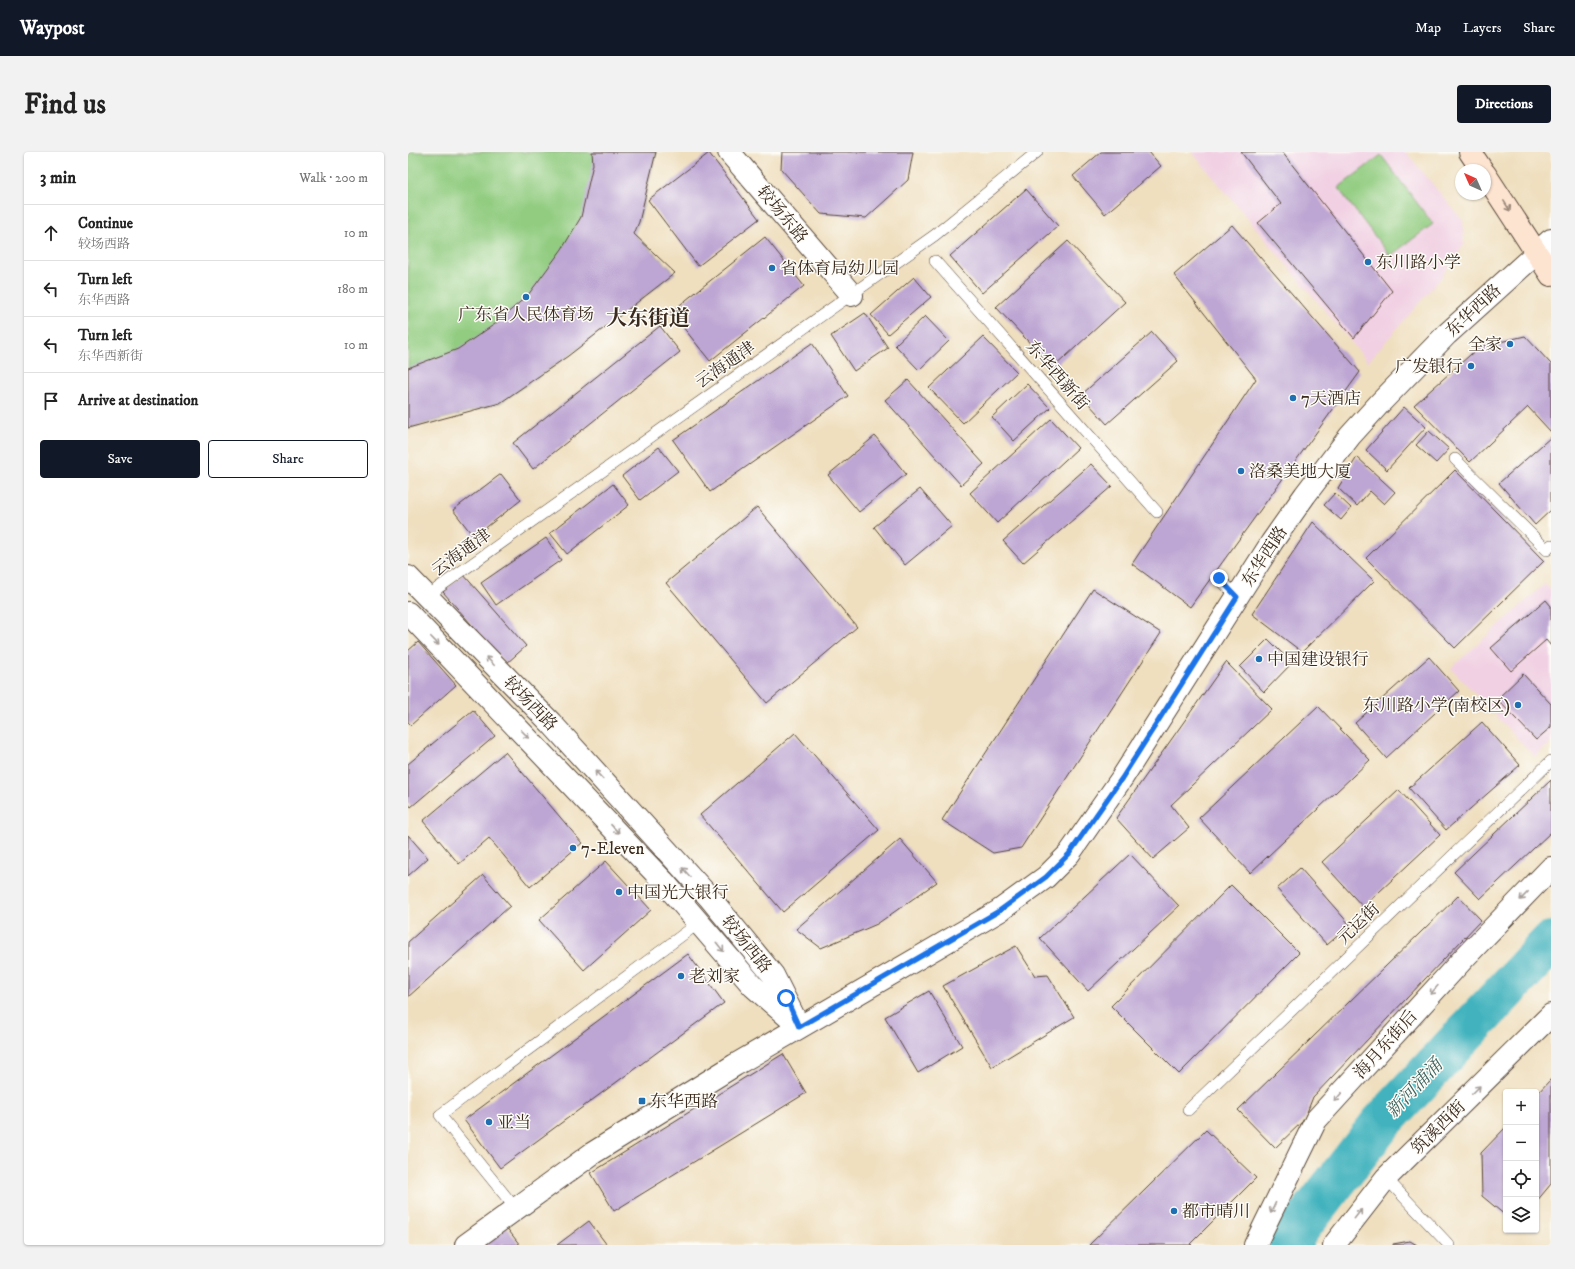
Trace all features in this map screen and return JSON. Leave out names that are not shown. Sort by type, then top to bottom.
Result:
[{"type":"main road","points":[[1470,152],[1478,164]]},
{"type":"main road","points":[[1491,181],[1544,246],[1551,276]]},
{"type":"street","name":"较场东路","points":[[730,152],[852,295]]},
{"type":"street","name":"东华西路","points":[[466,1245],[593,1153],[799,1027],[999,911],[1046,877],[1069,854],[1122,778],[1237,597],[1305,495],[1370,414],[1447,334],[1544,246]]},
{"type":"street","name":"较场西路","points":[[408,577],[556,729],[709,897],[773,975],[799,1027]]},
{"type":"street","name":"较场西路","points":[[409,615],[566,777],[700,922],[753,986],[799,1027]]},
{"type":"street","name":"海月东街后","points":[[1255,1245],[1316,1120],[1465,957],[1551,868]]},
{"type":"street","name":"筑溪西街","points":[[1334,1245],[1386,1178],[1551,1015]]},
{"type":"lane","name":"云海通津","points":[[428,598],[438,588],[935,235],[1037,152]]},
{"type":"lane","name":"东华西新街","points":[[935,261],[1157,512]]},
{"type":"lane","points":[[1455,459],[1547,550],[1551,546]]},
{"type":"lane","points":[[1219,578],[1237,597]]},
{"type":"lane","name":"元运街","points":[[1188,1110],[1551,761]]},
{"type":"lane","points":[[516,1209],[440,1115],[700,922]]},
{"type":"lane","points":[[1386,1178],[1449,1245]]},
{"type":"shaded area","name":"东川路小学","points":[[1192,152],[1406,152],[1463,221],[1464,245],[1440,279],[1368,362]]},
{"type":"shaded area","name":"东川路小学(南校区)","points":[[1545,584],[1551,591],[1551,742],[1535,757],[1451,668]]},
{"type":"green space","name":"广东省人民体育场","points":[[408,152],[656,152],[639,222],[634,234],[675,273],[568,356],[500,403],[408,428]]},
{"type":"green space","points":[[1381,155],[1433,224],[1390,256],[1338,188]]},
{"type":"building","points":[[592,152],[656,152],[639,222],[634,234],[675,273],[568,356],[500,403],[408,428],[408,368],[458,349],[495,324],[528,295],[562,249],[581,217],[593,164]]},
{"type":"building","points":[[782,152],[913,152],[908,180],[866,218],[821,214],[781,169]]},
{"type":"building","points":[[1101,152],[1149,152],[1161,166],[1105,214],[1073,176]]},
{"type":"building","points":[[1241,152],[1282,152],[1392,291],[1354,338],[1258,223],[1281,204]]},
{"type":"building","points":[[709,153],[759,219],[698,266],[648,200]]},
{"type":"building","points":[[1026,189],[1058,226],[982,293],[950,256]]},
{"type":"building","name":"洛桑美地大厦","points":[[1232,225],[1360,372],[1190,607],[1132,564],[1256,379],[1174,275]]},
{"type":"building","points":[[765,237],[804,286],[710,361],[671,312]]},
{"type":"building","points":[[1068,241],[1125,302],[1053,368],[996,307]]},
{"type":"building","points":[[914,277],[931,297],[888,334],[871,315]]},
{"type":"building","points":[[865,313],[888,348],[854,371],[831,336]]},
{"type":"building","points":[[925,316],[949,341],[919,370],[895,345]]},
{"type":"building","points":[[660,326],[680,352],[533,469],[513,443]]},
{"type":"building","points":[[1152,332],[1178,361],[1107,424],[1081,395]]},
{"type":"building","points":[[1525,336],[1551,364],[1551,432],[1528,407],[1470,462],[1414,405],[1479,347]]},
{"type":"building","points":[[983,337],[1017,372],[963,423],[929,388]]},
{"type":"building","points":[[812,343],[848,396],[710,492],[673,440]]},
{"type":"building","points":[[908,380],[984,464],[961,485],[885,400]]},
{"type":"building","points":[[1027,384],[1050,408],[1014,441],[992,417]]},
{"type":"building","points":[[1404,407],[1426,427],[1387,470],[1366,450]]},
{"type":"building","points":[[1051,419],[1078,448],[997,523],[970,493]]},
{"type":"building","points":[[1429,431],[1449,449],[1436,463],[1416,445]]},
{"type":"building","points":[[875,436],[906,474],[859,512],[828,475]]},
{"type":"building","points":[[1551,437],[1551,510],[1535,525],[1499,483]]},
{"type":"building","points":[[659,447],[678,471],[640,500],[622,476]]},
{"type":"building","points":[[1357,457],[1395,492],[1384,504],[1370,491],[1357,506],[1338,488]]},
{"type":"building","points":[[1091,464],[1112,486],[1023,563],[1003,541]]},
{"type":"building","points":[[1455,470],[1544,561],[1455,648],[1366,558]]},
{"type":"building","points":[[501,474],[521,500],[474,537],[453,510]]},
{"type":"building","points":[[613,484],[629,505],[567,554],[550,533]]},
{"type":"building","points":[[920,489],[952,526],[905,565],[874,527]]},
{"type":"building","points":[[1335,493],[1351,508],[1341,520],[1324,505]]},
{"type":"building","points":[[757,507],[857,627],[767,703],[666,583]]},
{"type":"building","points":[[1313,522],[1374,581],[1302,652],[1252,614]]},
{"type":"building","points":[[546,538],[561,560],[496,605],[481,583]]},
{"type":"building","points":[[463,574],[526,646],[506,664],[443,592]]},
{"type":"building","points":[[1093,589],[1161,633],[1021,848],[993,853],[942,820]]},
{"type":"building","points":[[1546,600],[1551,606],[1551,646],[1546,640],[1511,671],[1491,648]]},
{"type":"building","points":[[1268,639],[1292,663],[1264,692],[1240,667]]},
{"type":"building","points":[[418,642],[456,685],[411,725],[408,722],[408,651]]},
{"type":"building","points":[[1429,657],[1459,691],[1386,758],[1355,723]]},
{"type":"building","points":[[1226,662],[1272,709],[1171,805],[1189,828],[1153,859],[1116,818]]},
{"type":"building","points":[[1523,674],[1551,704],[1551,727],[1536,740],[1497,699]]},
{"type":"building","points":[[1318,706],[1370,760],[1250,873],[1199,818]]},
{"type":"building","points":[[473,710],[495,736],[411,807],[408,803],[408,764]]},
{"type":"building","points":[[1482,722],[1520,765],[1446,830],[1409,788]]},
{"type":"building","points":[[795,733],[879,830],[783,912],[700,815]]},
{"type":"building","points":[[505,752],[582,843],[530,887],[489,838],[459,864],[423,821]]},
{"type":"building","points":[[1551,780],[1551,832],[1480,899],[1454,872]]},
{"type":"building","points":[[1399,790],[1440,835],[1363,907],[1322,862]]},
{"type":"building","points":[[408,835],[428,858],[408,876]]},
{"type":"building","points":[[900,839],[937,882],[877,924],[821,948],[796,929]]},
{"type":"building","points":[[1130,854],[1179,906],[1088,991],[1040,938]]},
{"type":"building","points":[[606,861],[651,910],[584,970],[539,920]]},
{"type":"building","points":[[1300,868],[1350,925],[1327,945],[1277,889]]},
{"type":"building","points":[[483,875],[510,906],[408,997],[408,942]]},
{"type":"building","points":[[1231,885],[1299,953],[1179,1074],[1111,1006]]},
{"type":"building","points":[[1458,896],[1481,920],[1313,1097],[1304,1120],[1275,1148],[1238,1110]]},
{"type":"building","points":[[1016,946],[1035,976],[1048,975],[1074,1017],[992,1067],[943,986]]},
{"type":"building","points":[[688,954],[724,1003],[500,1168],[464,1120]]},
{"type":"building","points":[[929,991],[962,1046],[918,1073],[885,1017]]},
{"type":"building","points":[[783,1054],[806,1093],[614,1211],[591,1173]]},
{"type":"building","points":[[1551,1079],[1551,1184],[1539,1198],[1539,1125],[1539,1092]]},
{"type":"building","name":"都市晴川","points":[[1206,1130],[1256,1178],[1190,1244],[1192,1245],[1089,1245]]},
{"type":"building","points":[[1503,1130],[1503,1214],[1482,1196],[1481,1153]]},
{"type":"building","points":[[589,1221],[607,1245],[557,1245]]},
{"type":"building","points":[[506,1227],[520,1245],[482,1245]]},
{"type":"building","points":[[1410,1241],[1417,1245],[1393,1245],[1393,1244]]},
{"type":"waterway","name":"新河浦涌","points":[[1290,1245],[1297,1231],[1382,1122],[1551,942]]},
{"type":"place","name":"东川路小学","points":[[1368,262]]},
{"type":"place","name":"省体育局幼儿园","points":[[772,268]]},
{"type":"place","name":"广东省人民体育场","points":[[526,297]]},
{"type":"place","name":"全家","points":[[1510,344]]},
{"type":"place","name":"广发银行","points":[[1471,366]]},
{"type":"place","name":"7天酒店","points":[[1293,398]]},
{"type":"place","name":"洛桑美地大厦","points":[[1241,471]]},
{"type":"place","name":"中国建设银行","points":[[1259,659]]},
{"type":"place","name":"东川路小学(南校区)","points":[[1518,705]]},
{"type":"place","name":"7-Eleven","points":[[573,848]]},
{"type":"place","name":"中国光大银行","points":[[619,892]]},
{"type":"place","name":"老刘家","points":[[681,976]]},
{"type":"place","name":"东华西路","points":[[642,1101]]},
{"type":"place","name":"亚当","points":[[489,1122]]},
{"type":"place","name":"都市晴川","points":[[1174,1211]]},
{"type":"district","name":"大东街道","points":[[648,318]]},
{"type":"route","points":[[786,998],[799,1027],[999,911],[1046,877],[1069,854],[1092,822],[1122,778],[1237,597],[1219,578]]}]
